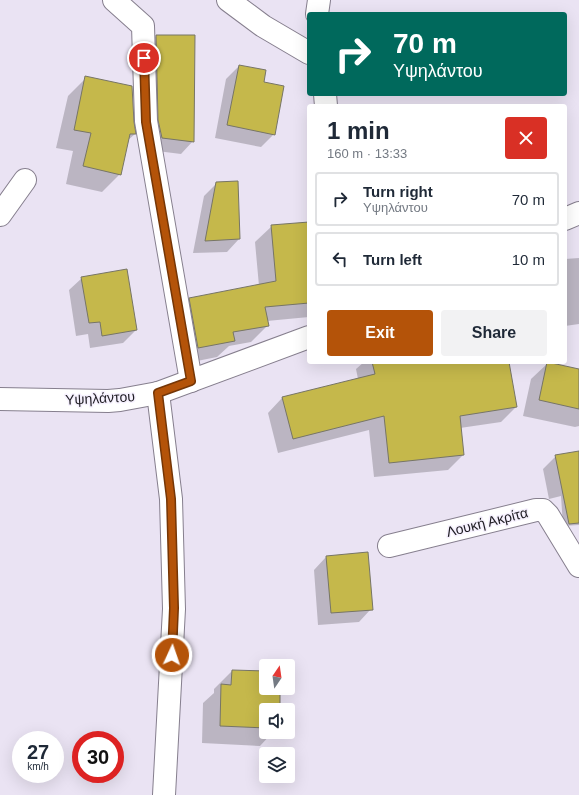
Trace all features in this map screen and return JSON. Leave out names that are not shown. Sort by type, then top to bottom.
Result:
[{"type":"street","points":[[114,0],[143,26],[146,122],[191,381]]},
{"type":"street","points":[[228,0],[263,26],[307,52]]},
{"type":"street","points":[[317,12],[318,0]]},
{"type":"street","points":[[0,215],[25,180]]},
{"type":"street","points":[[567,218],[579,213]]},
{"type":"street","name":"Υψηλάντου","points":[[0,399],[108,401],[158,393],[307,338]]},
{"type":"street","points":[[158,393],[171,499],[174,608],[164,795]]},
{"type":"street","name":"Λουκή Ακρίτα","points":[[389,546],[536,510],[542,510],[548,515],[579,566]]},
{"type":"building","points":[[156,35],[195,35],[194,142],[162,138],[158,120]]},
{"type":"building","points":[[239,65],[266,70],[264,82],[284,86],[275,135],[227,125]]},
{"type":"building","points":[[85,76],[132,86],[136,134],[130,134],[121,175],[83,166],[91,133],[74,130]]},
{"type":"building","points":[[238,181],[240,239],[205,241],[216,182]]},
{"type":"building","points":[[307,222],[307,303],[265,307],[269,326],[233,332],[235,341],[198,348],[189,298],[276,281],[271,225]]},
{"type":"building","points":[[127,269],[137,330],[102,336],[100,322],[89,323],[81,277]]},
{"type":"building","points":[[372,364],[509,364],[517,407],[460,416],[464,455],[389,463],[384,416],[293,439],[282,397],[375,374]]},
{"type":"building","points":[[547,364],[556,364],[579,369],[579,409],[539,400]]},
{"type":"building","points":[[579,451],[579,523],[569,524],[555,455]]},
{"type":"building","points":[[368,552],[373,610],[331,613],[326,556]]},
{"type":"building","points":[[232,670],[259,671],[259,695],[280,695],[280,703],[259,703],[259,728],[220,726],[221,684],[231,685]]},
{"type":"route","points":[[144,58],[146,122],[191,381],[158,393],[171,499],[174,608],[172,655]]}]
